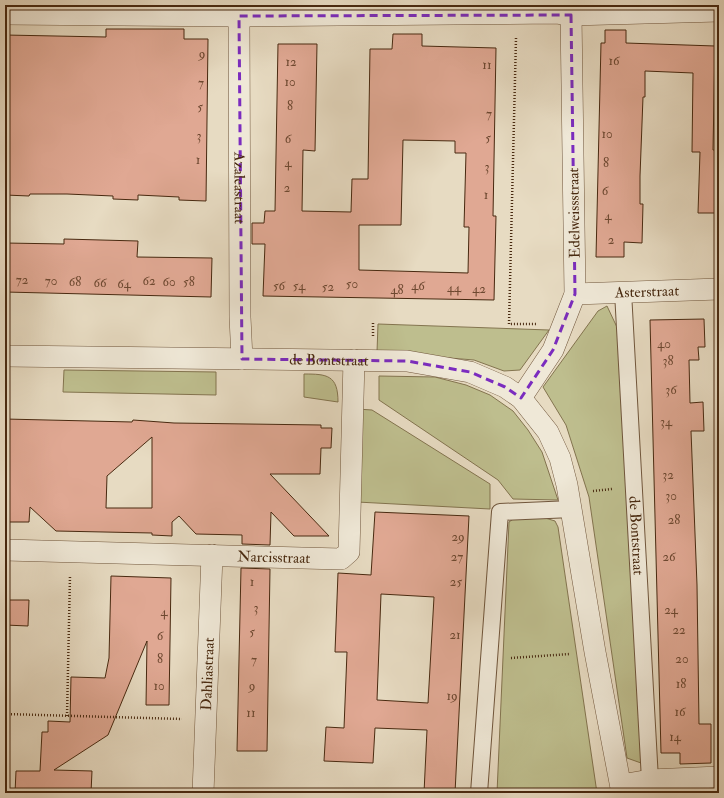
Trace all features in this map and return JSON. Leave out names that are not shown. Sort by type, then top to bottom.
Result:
[{"type":"street","points":[[5,14],[239,16],[557,13],[571,15],[719,11]]},
{"type":"street","name":"Edelweissstraat","points":[[521,398],[553,350],[575,294],[571,15]]},
{"type":"street","name":"Azaleastraat","points":[[239,16],[240,317],[242,359]]},
{"type":"street","name":"Asterstraat","points":[[575,294],[719,289]]},
{"type":"street","name":"de Bontstraat","points":[[623,292],[650,780]]},
{"type":"street","name":"de Bontstraat","points":[[5,356],[407,361],[470,372],[505,387],[521,398],[548,432],[560,458],[570,502],[595,652],[622,789]]},
{"type":"street","name":"Narcisstraat","points":[[5,550],[341,559],[349,552],[354,360]]},
{"type":"street","points":[[479,793],[500,512],[570,502]]},
{"type":"street","name":"Dahliastraat","points":[[203,793],[212,555]]},
{"type":"street","points":[[622,789],[650,780],[719,778]]},
{"type":"path","points":[[516,14],[509,324],[563,324]]},
{"type":"path","points":[[570,502],[634,486]]},
{"type":"path","points":[[67,716],[71,552]]},
{"type":"path","points":[[489,659],[595,652]]},
{"type":"path","points":[[5,714],[206,719]]},
{"type":"highlighted area","points":[[571,15],[575,294],[553,350],[521,398],[505,387],[470,372],[407,361],[242,359],[239,16]]},
{"type":"green space","points":[[607,306],[623,340],[641,763],[627,758],[589,497],[566,425],[543,387],[598,311]]},
{"type":"green space","points":[[378,324],[549,330],[520,370],[504,371],[474,360],[377,352]]},
{"type":"green space","points":[[64,370],[216,372],[216,395],[63,392]]},
{"type":"green space","points":[[304,374],[319,375],[330,378],[336,386],[338,402],[304,397]]},
{"type":"green space","points":[[379,376],[435,377],[466,385],[490,395],[513,411],[528,430],[542,452],[558,500],[513,499],[498,480],[379,400]]},
{"type":"green space","points":[[357,409],[372,410],[490,484],[490,509],[357,502]]},
{"type":"green space","points":[[519,515],[542,517],[555,521],[558,527],[597,793],[497,793],[509,522]]},
{"type":"building","points":[[106,29],[184,29],[184,39],[208,39],[206,201],[179,200],[179,197],[138,195],[138,200],[113,199],[113,196],[67,194],[30,194],[29,196],[5,195],[5,35],[106,37]]},
{"type":"building","points":[[605,30],[626,30],[626,43],[715,46],[713,150],[719,150],[719,213],[698,213],[700,152],[692,152],[693,73],[645,71],[645,97],[643,97],[640,176],[640,204],[643,204],[642,243],[624,242],[624,257],[596,257],[601,43],[605,43]]},
{"type":"building","points":[[393,34],[422,34],[422,46],[496,48],[493,216],[496,216],[494,300],[263,296],[265,244],[252,244],[252,223],[264,223],[265,211],[275,211],[278,44],[317,44],[315,151],[303,150],[302,211],[351,212],[352,179],[368,179],[370,49],[392,49]],"holes":[[[403,140],[455,141],[455,153],[466,153],[464,227],[469,227],[468,273],[359,270],[359,225],[401,225]]]},
{"type":"building","points":[[64,239],[138,241],[137,257],[212,258],[211,297],[5,292],[5,243],[64,244]]},
{"type":"building","points":[[704,319],[705,347],[698,347],[699,360],[689,360],[690,403],[703,402],[704,431],[691,431],[697,585],[699,724],[711,724],[711,763],[680,764],[680,753],[661,753],[650,320]]},
{"type":"building","points":[[5,419],[132,422],[133,420],[174,423],[321,425],[321,428],[332,428],[331,448],[321,448],[320,474],[270,474],[329,536],[294,536],[271,512],[270,545],[242,544],[242,535],[196,534],[179,516],[172,522],[172,536],[152,535],[152,533],[56,531],[30,507],[29,522],[5,522]],"holes":[[[152,437],[152,508],[106,508],[107,476]]]},
{"type":"building","points":[[375,512],[469,516],[455,793],[424,793],[427,730],[375,728],[373,763],[324,761],[326,727],[344,728],[347,652],[335,652],[338,573],[371,575]],"holes":[[[381,594],[434,597],[428,703],[377,700]]]},
{"type":"building","points":[[241,568],[270,569],[267,751],[237,751]]},
{"type":"building","points":[[111,576],[171,578],[169,705],[146,705],[147,641],[108,735],[54,770],[92,771],[91,793],[15,793],[16,771],[40,771],[42,732],[48,732],[48,721],[70,722],[71,677],[105,678],[109,658]]},
{"type":"building","points":[[5,600],[29,600],[28,626],[5,625]]}]
